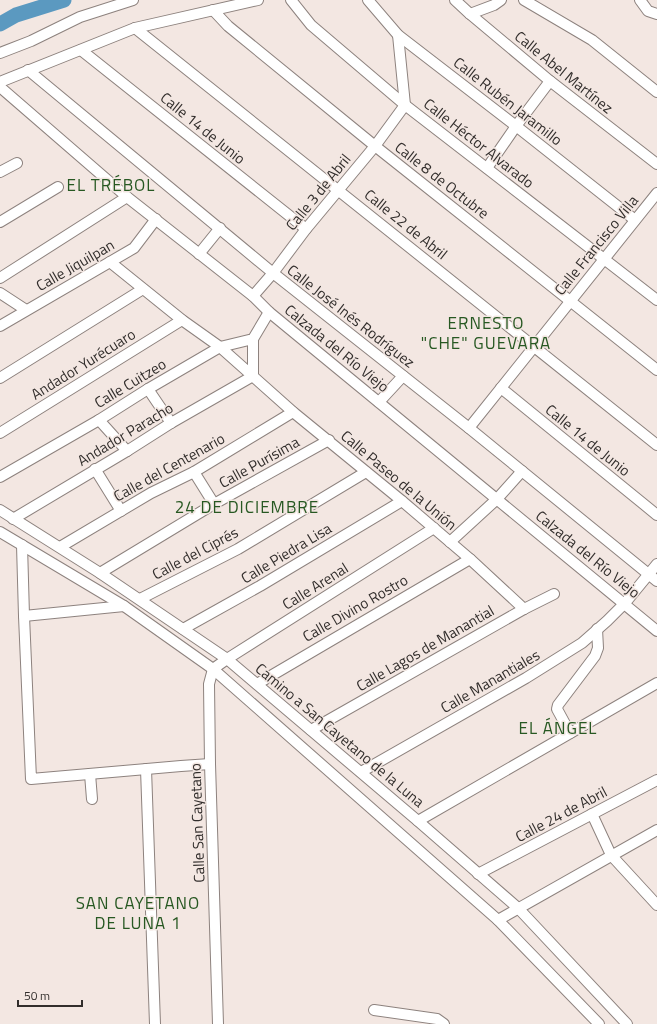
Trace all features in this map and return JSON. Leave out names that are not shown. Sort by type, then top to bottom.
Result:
[{"type":"street","points":[[0,53],[31,41],[80,17],[133,0]]},
{"type":"street","points":[[0,82],[136,28],[258,0]]},
{"type":"street","name":"Calle Héctor Alvarado","points":[[291,0],[311,25],[406,105],[657,300]]},
{"type":"street","name":"Calle Rubén Jaramillo","points":[[368,0],[398,35],[635,220]]},
{"type":"street","name":"Calle Abel Martínez","points":[[455,0],[550,81],[657,164]]},
{"type":"street","points":[[470,14],[494,5],[500,0]]},
{"type":"street","points":[[524,0],[592,40],[657,92]]},
{"type":"street","points":[[640,0],[648,11],[657,14]]},
{"type":"street","name":"Calle 8 de Octubre","points":[[212,10],[228,26],[375,146],[657,370]]},
{"type":"street","name":"Calle 22 de Abril","points":[[136,28],[657,446]]},
{"type":"street","points":[[398,35],[406,105]]},
{"type":"street","name":"Calle 14 de Junio","points":[[81,50],[306,229]]},
{"type":"street","name":"Calle José Inés Rodríguez","points":[[28,70],[273,273],[469,428],[657,581]]},
{"type":"street","points":[[487,168],[550,81]]},
{"type":"street","name":"Calzada del Río Viejo","points":[[0,87],[127,198],[156,219],[252,296],[269,312],[577,566],[625,603],[657,631]]},
{"type":"street","name":"Calle 3 de Abril","points":[[252,296],[273,273],[306,229],[375,146],[406,105]]},
{"type":"street","points":[[0,172],[17,162]]},
{"type":"street","points":[[0,222],[58,187]]},
{"type":"street","name":"Calle Francisco Villa","points":[[469,428],[533,346],[657,193]]},
{"type":"street","points":[[0,278],[127,198]]},
{"type":"street","name":"Calle Jiquilpan","points":[[0,326],[134,248],[156,219]]},
{"type":"street","points":[[199,254],[220,228]]},
{"type":"street","name":"Calle Paseo de la Unión","points":[[110,262],[182,320],[220,347],[293,412],[329,440],[470,559],[524,609]]},
{"type":"street","points":[[0,378],[143,289]]},
{"type":"street","points":[[0,293],[26,310]]},
{"type":"street","points":[[253,376],[253,339],[269,312]]},
{"type":"street","name":"Andador Yurécuaro","points":[[0,433],[182,320]]},
{"type":"street","name":"Calle Cuitzeo","points":[[0,477],[99,420],[148,389],[220,347],[253,339]]},
{"type":"street","name":"Andador Paracho","points":[[13,519],[171,423],[253,376]]},
{"type":"street","points":[[379,402],[403,376]]},
{"type":"street","name":"Calle 14 de Junio","points":[[500,388],[657,515]]},
{"type":"street","points":[[148,389],[171,423]]},
{"type":"street","name":"Calle del Centenario","points":[[60,547],[151,493],[194,472],[293,412]]},
{"type":"street","points":[[99,420],[127,451]]},
{"type":"street","name":"Calle Purísima","points":[[100,573],[214,504],[329,440]]},
{"type":"street","points":[[95,469],[121,511]]},
{"type":"street","points":[[450,542],[497,499],[522,471]]},
{"type":"street","points":[[194,472],[214,504]]},
{"type":"street","name":"Calle del Ciprés","points":[[140,599],[238,548],[366,472]]},
{"type":"street","name":"Calle Piedra Lisa","points":[[183,629],[260,586],[402,501]]},
{"type":"street","name":"Camino a San Cayetano de la Luna","points":[[0,510],[140,599],[227,659],[518,908],[627,1024]]},
{"type":"street","name":"Calle Arenal","points":[[213,669],[434,528]]},
{"type":"street","points":[[0,532],[124,606],[213,669],[498,920],[599,1024]]},
{"type":"street","points":[[22,545],[31,779],[210,764]]},
{"type":"street","name":"Calle Divino Rostro","points":[[256,684],[470,559]]},
{"type":"street","name":"Calle Manantiales","points":[[360,772],[526,678],[582,643],[625,603],[657,564]]},
{"type":"street","name":"Calle Lagos de Manantial","points":[[311,730],[524,609],[554,594]]},
{"type":"street","points":[[24,616],[124,606]]},
{"type":"street","points":[[570,734],[556,709],[595,656],[598,648],[598,629]]},
{"type":"street","name":"Calle San Cayetano","points":[[213,669],[209,684],[210,764],[218,1024]]},
{"type":"street","points":[[418,821],[657,683]]},
{"type":"street","points":[[146,769],[155,1024]]},
{"type":"street","points":[[90,774],[92,799]]},
{"type":"street","name":"Calle 24 de Abril","points":[[478,874],[657,780]]},
{"type":"street","points":[[592,814],[611,856],[657,905]]},
{"type":"street","points":[[498,920],[657,830]]},
{"type":"street","points":[[374,1010],[437,1019],[444,1024]]},
{"type":"waterway","points":[[0,24],[16,15],[64,0]]},
{"type":"district","name":"EL TRÉBOL","points":[[111,185]]},
{"type":"district","name":"ERNESTO \"CHE\" GUEVARA","points":[[486,333]]},
{"type":"district","name":"24 DE DICIEMBRE","points":[[247,507]]},
{"type":"district","name":"EL ÁNGEL","points":[[558,728]]},
{"type":"district","name":"SAN CAYETANO DE LUNA 1","points":[[138,913]]}]
